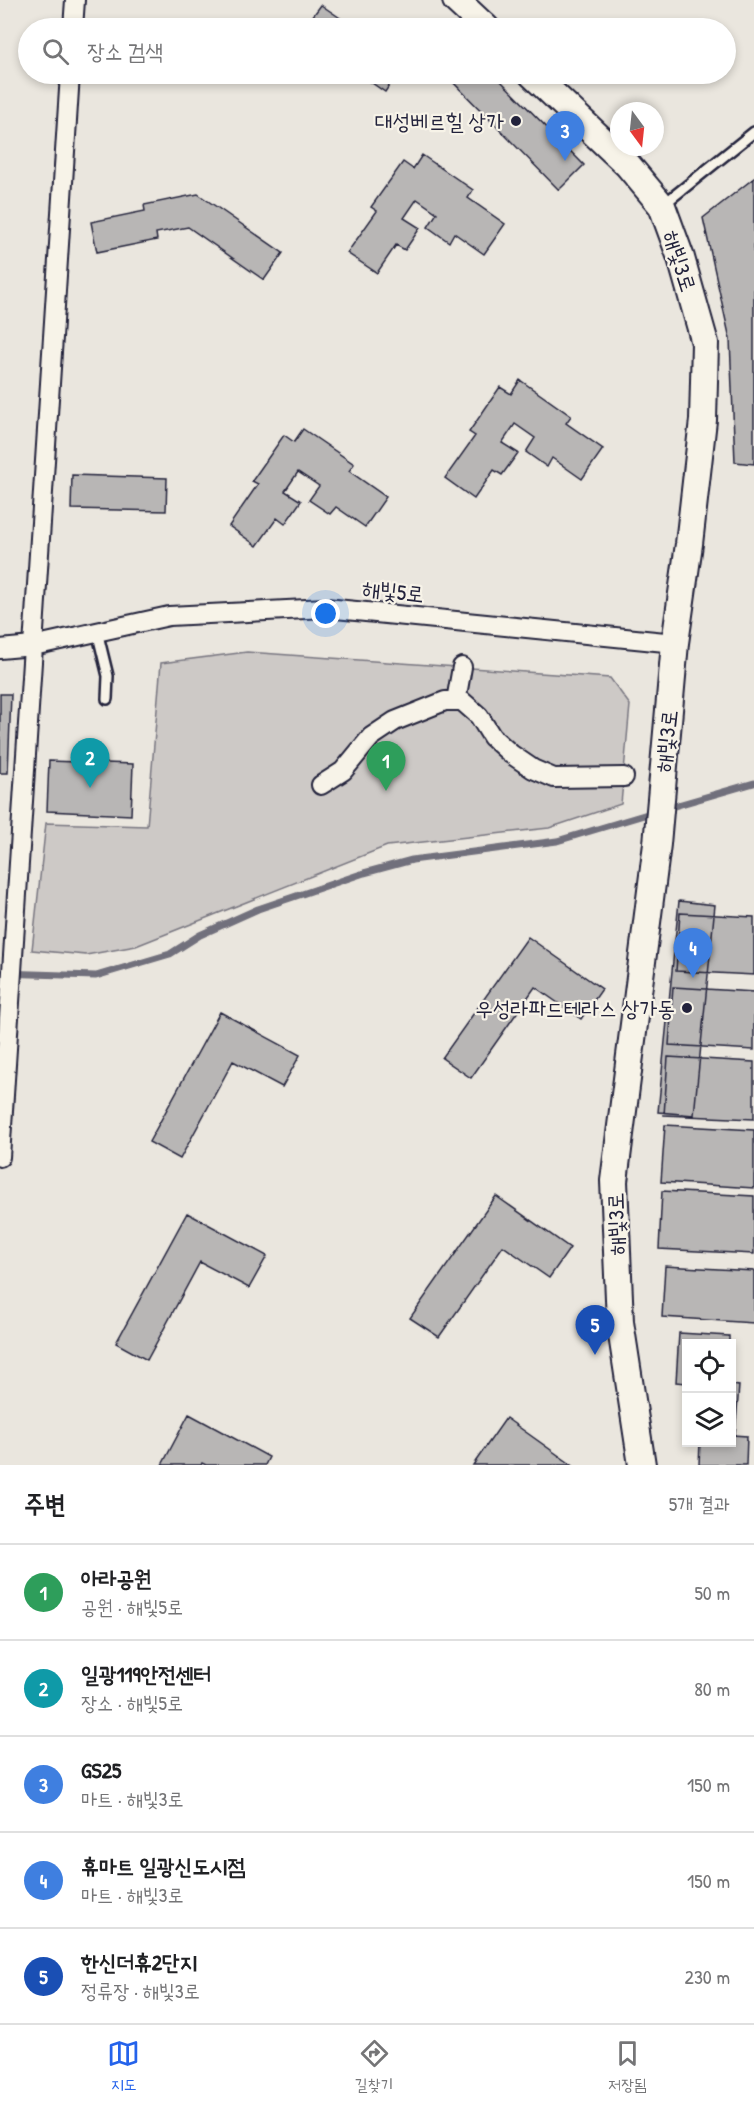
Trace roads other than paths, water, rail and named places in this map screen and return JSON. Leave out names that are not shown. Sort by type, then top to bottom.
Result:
[{"type":"street","points":[[74,18],[75,0]]},
{"type":"street","points":[[456,0],[475,18]]},
{"type":"street","points":[[0,1157],[69,84]]},
{"type":"street","name":"해빛3로","points":[[543,84],[627,164],[662,206],[681,258],[705,343],[703,420],[675,643],[657,844],[614,1180],[620,1322],[642,1465]]},
{"type":"street","name":"해빛5로","points":[[0,650],[33,646],[169,616],[326,608],[675,643]]},
{"type":"street","points":[[456,701],[462,667]]},
{"type":"street","points":[[321,784],[343,771],[371,737],[395,721],[445,701],[462,701],[479,716],[492,737],[510,754],[533,769],[554,778],[624,777]]},
{"type":"lane","points":[[662,206],[754,132]]},
{"type":"lane","points":[[97,631],[108,676],[106,699]]},
{"type":"waterway","points":[[664,809],[754,783]]},
{"type":"waterway","points":[[0,973],[96,976],[170,954],[200,935],[258,909],[364,873],[412,860],[557,841],[654,812]]},
{"type":"place","name":"대성베르힐 상가","points":[[516,121]]},
{"type":"place","name":"GS25","points":[[565,161]]},
{"type":"place","name":"일광119안전센터","points":[[90,788]]},
{"type":"place","name":"아라공원","points":[[386,791]]},
{"type":"place","name":"휴마트 일광신도시점","points":[[693,978]]},
{"type":"place","name":"우성라파드테라스 상가동","points":[[687,1008]]},
{"type":"place","name":"한신더휴2단지","points":[[595,1355]]}]
